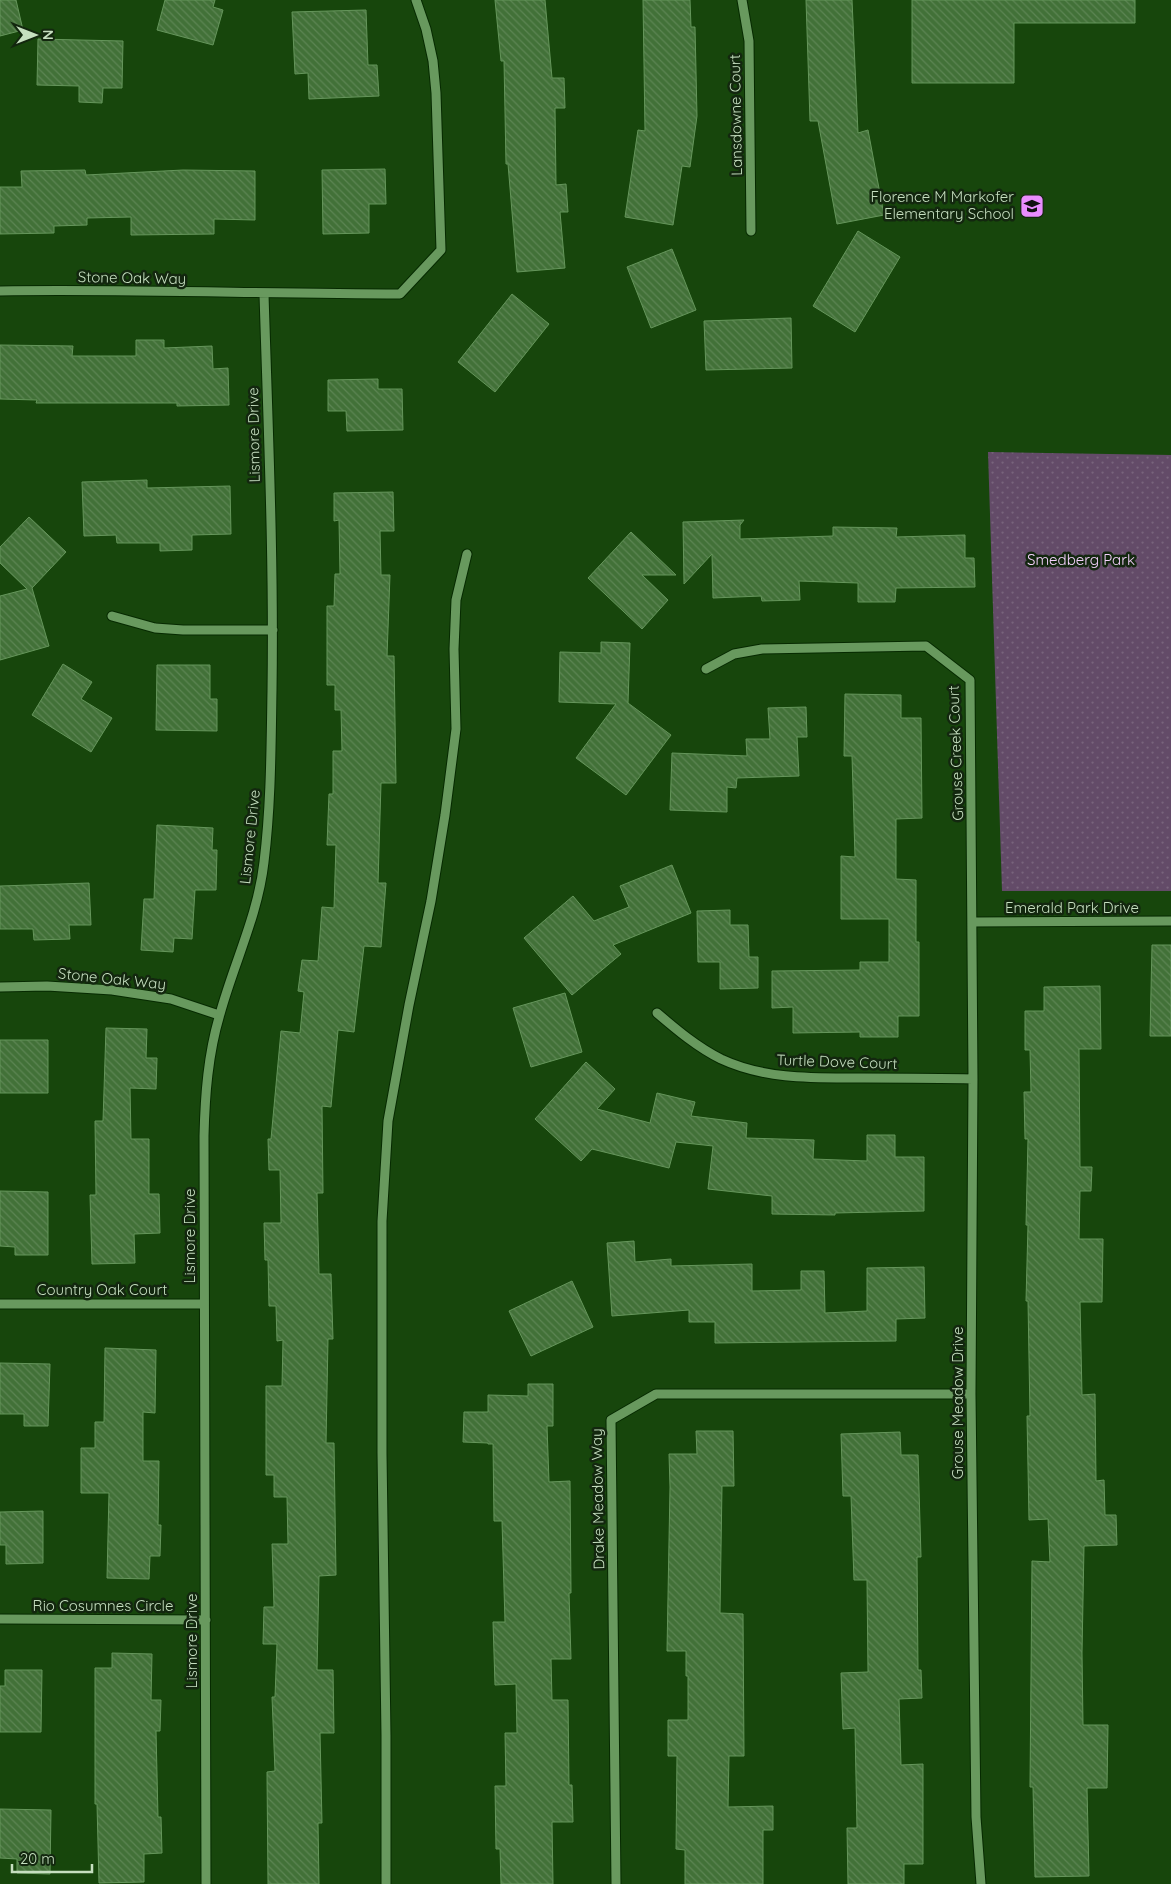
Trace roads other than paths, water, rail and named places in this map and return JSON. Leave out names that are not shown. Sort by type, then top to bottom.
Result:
[{"type":"street","points":[[264,294],[400,294],[441,250],[436,93],[433,61],[426,29],[416,0]]},
{"type":"street","name":"Lansdowne Court","points":[[742,0],[749,40],[750,231]]},
{"type":"street","name":"Stone Oak Way","points":[[0,291],[92,290],[264,294]]},
{"type":"street","name":"Lismore Drive","points":[[206,1884],[205,1096],[209,1063],[219,1015],[248,928],[264,865],[270,800],[273,630],[264,294]]},
{"type":"street","points":[[386,1884],[382,1221],[388,1121],[409,1005],[432,901],[452,758],[456,729],[454,649],[456,600],[467,554]]},
{"type":"street","points":[[112,616],[155,628],[182,630],[273,630]]},
{"type":"street","name":"Grouse Creek Court","points":[[706,669],[734,654],[762,649],[926,646],[970,680],[972,922]]},
{"type":"street","name":"Emerald Park Drive","points":[[972,922],[1171,921]]},
{"type":"street","name":"Grouse Meadow Drive","points":[[972,922],[971,1394],[976,1817],[981,1884]]},
{"type":"street","name":"Stone Oak Way","points":[[0,987],[47,986],[112,990],[171,999],[219,1015]]},
{"type":"street","name":"Turtle Dove Court","points":[[656,1013],[696,1045],[722,1059],[750,1069],[779,1076],[807,1078],[973,1079]]},
{"type":"street","name":"Country Oak Court","points":[[0,1304],[204,1304]]},
{"type":"street","name":"Drake Meadow Way","points":[[616,1884],[611,1420],[656,1394],[971,1394]]},
{"type":"street","name":"Rio Cosumnes Circle","points":[[0,1619],[206,1620]]},
{"type":"place","name":"Florence M Markofer Elementary School","points":[[1032,206]]},
{"type":"park label","name":"Smedberg Park","points":[[1081,560]]}]
